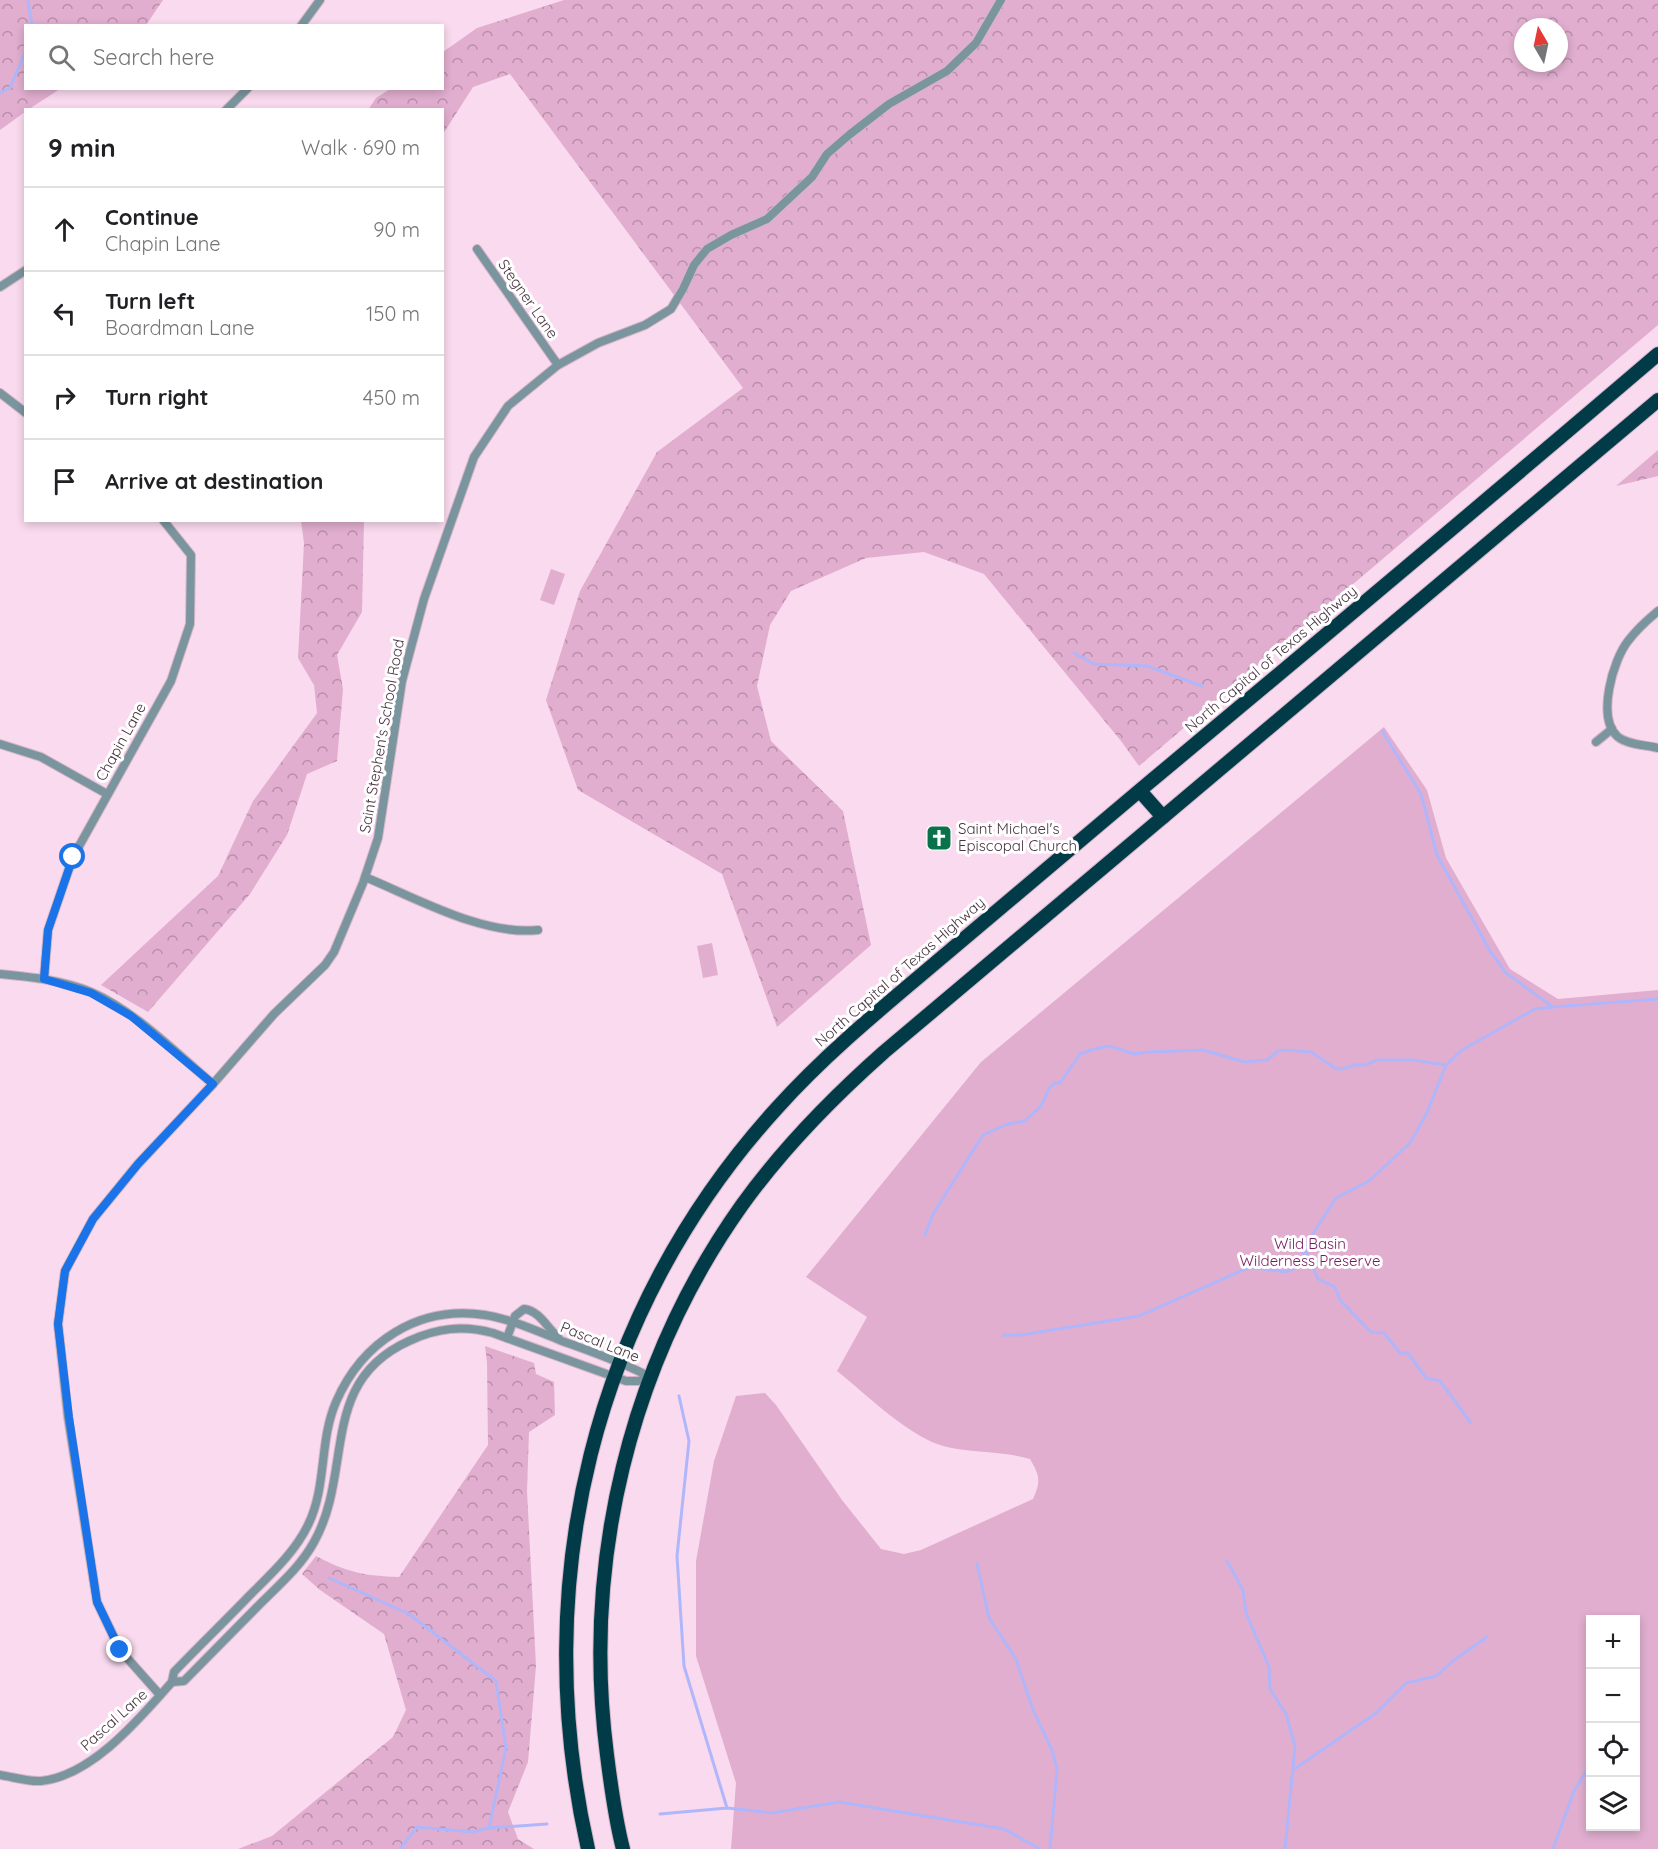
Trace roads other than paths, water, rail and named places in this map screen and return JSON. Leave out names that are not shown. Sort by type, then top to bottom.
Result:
[{"type":"highway","name":"North Capital of Texas Highway","points":[[588,1849],[577,1799],[567,1722],[567,1606],[580,1501],[595,1436],[614,1377],[651,1292],[688,1225],[724,1172],[774,1111],[827,1056],[1658,354]]},
{"type":"highway","points":[[623,1849],[604,1732],[600,1635],[605,1567],[615,1503],[628,1442],[650,1377],[684,1303],[726,1230],[764,1176],[811,1121],[884,1052],[1658,400]]},
{"type":"highway","points":[[1140,791],[1163,817]]},
{"type":"street","points":[[302,24],[320,0]]},
{"type":"street","name":"Saint Stephen's School Road","points":[[160,1695],[120,1650],[97,1602],[69,1417],[58,1324],[65,1271],[93,1219],[138,1164],[213,1084],[274,1014],[325,965],[334,952],[365,877],[382,819],[402,681],[414,634],[474,457],[508,406],[558,365],[598,343],[645,325],[670,309],[683,289],[694,264],[707,249],[767,219],[812,177],[827,154],[849,135],[889,104],[947,71],[976,43],[1001,0]]},
{"type":"street","points":[[228,108],[246,90]]},
{"type":"street","name":"Stegner Lane","points":[[477,249],[558,365]]},
{"type":"street","points":[[0,287],[24,271]]},
{"type":"street","points":[[0,393],[24,411]]},
{"type":"street","name":"Chapin Lane","points":[[44,979],[48,930],[73,857],[171,681],[190,624],[191,555],[165,522]]},
{"type":"street","points":[[1658,611],[1628,641],[1617,660],[1607,708],[1612,729],[1622,740],[1658,748]]},
{"type":"street","points":[[1596,742],[1612,729]]},
{"type":"street","points":[[0,744],[41,758],[107,794]]},
{"type":"street","points":[[365,877],[487,926],[515,931],[538,930]]},
{"type":"street","points":[[0,974],[44,979],[91,993],[131,1016],[213,1084]]},
{"type":"street","points":[[507,1338],[520,1311],[531,1310],[567,1343]]},
{"type":"street","points":[[481,1330],[484,1315]]},
{"type":"street","name":"Pascal Lane","points":[[0,1775],[40,1781],[74,1772],[109,1746],[172,1682],[174,1672],[281,1563],[308,1526],[314,1508],[335,1405],[347,1380],[362,1359],[391,1334],[414,1323],[445,1316],[484,1315],[513,1322],[620,1363],[650,1377]]},
{"type":"street","name":"Pascal Lane","points":[[172,1682],[184,1681],[297,1567],[324,1523],[331,1500],[344,1419],[350,1399],[360,1380],[393,1349],[429,1333],[449,1328],[481,1330],[630,1382],[650,1377]]},
{"type":"street","points":[[362,1359],[372,1368]]},
{"type":"street","points":[[325,1452],[338,1455]]},
{"type":"waterway","points":[[28,0],[32,24]]},
{"type":"waterway","points":[[0,93],[10,88],[24,55]]},
{"type":"waterway","points":[[1074,653],[1094,664],[1147,666],[1202,686]]},
{"type":"waterway","points":[[1382,731],[1421,794],[1437,855],[1490,951],[1506,973],[1553,1007],[1658,999]]},
{"type":"waterway","points":[[1003,1335],[1021,1335],[1139,1316],[1250,1267],[1285,1272],[1301,1266],[1304,1248],[1336,1198],[1369,1181],[1410,1143],[1426,1115],[1446,1065],[1462,1050],[1535,1009],[1553,1007]]},
{"type":"waterway","points":[[925,1235],[933,1214],[983,1135],[1008,1124],[1025,1121],[1041,1106],[1050,1087],[1055,1083],[1060,1083],[1080,1054],[1094,1049],[1110,1046],[1134,1054],[1203,1050],[1244,1062],[1267,1060],[1278,1051],[1311,1052],[1335,1068],[1342,1069],[1365,1065],[1377,1060],[1414,1060],[1445,1065]]},
{"type":"waterway","points":[[1305,1249],[1318,1279],[1335,1287],[1340,1300],[1371,1332],[1384,1333],[1400,1353],[1408,1353],[1426,1378],[1440,1381],[1471,1423]]},
{"type":"waterway","points":[[679,1396],[689,1441],[677,1556],[684,1666],[727,1808],[772,1813],[839,1802],[1004,1829],[1040,1849]]},
{"type":"waterway","points":[[1227,1561],[1243,1590],[1246,1613],[1269,1667],[1270,1689],[1286,1714],[1295,1746],[1285,1849]]},
{"type":"waterway","points":[[977,1564],[989,1618],[1016,1659],[1033,1710],[1052,1750],[1057,1769],[1050,1849]]},
{"type":"waterway","points":[[329,1578],[409,1614],[496,1681],[506,1748],[489,1828]]},
{"type":"waterway","points":[[1293,1770],[1376,1713],[1406,1683],[1436,1676],[1487,1637]]},
{"type":"waterway","points":[[1553,1849],[1574,1791],[1586,1772]]},
{"type":"waterway","points":[[660,1814],[727,1808]]},
{"type":"waterway","points":[[400,1849],[417,1827],[473,1832],[489,1828],[547,1824]]},
{"type":"place","name":"Saint Michael's Episcopal Church","points":[[939,838]]},
{"type":"park label","name":"Wild Basin Wilderness Preserve","points":[[1310,1252]]}]
